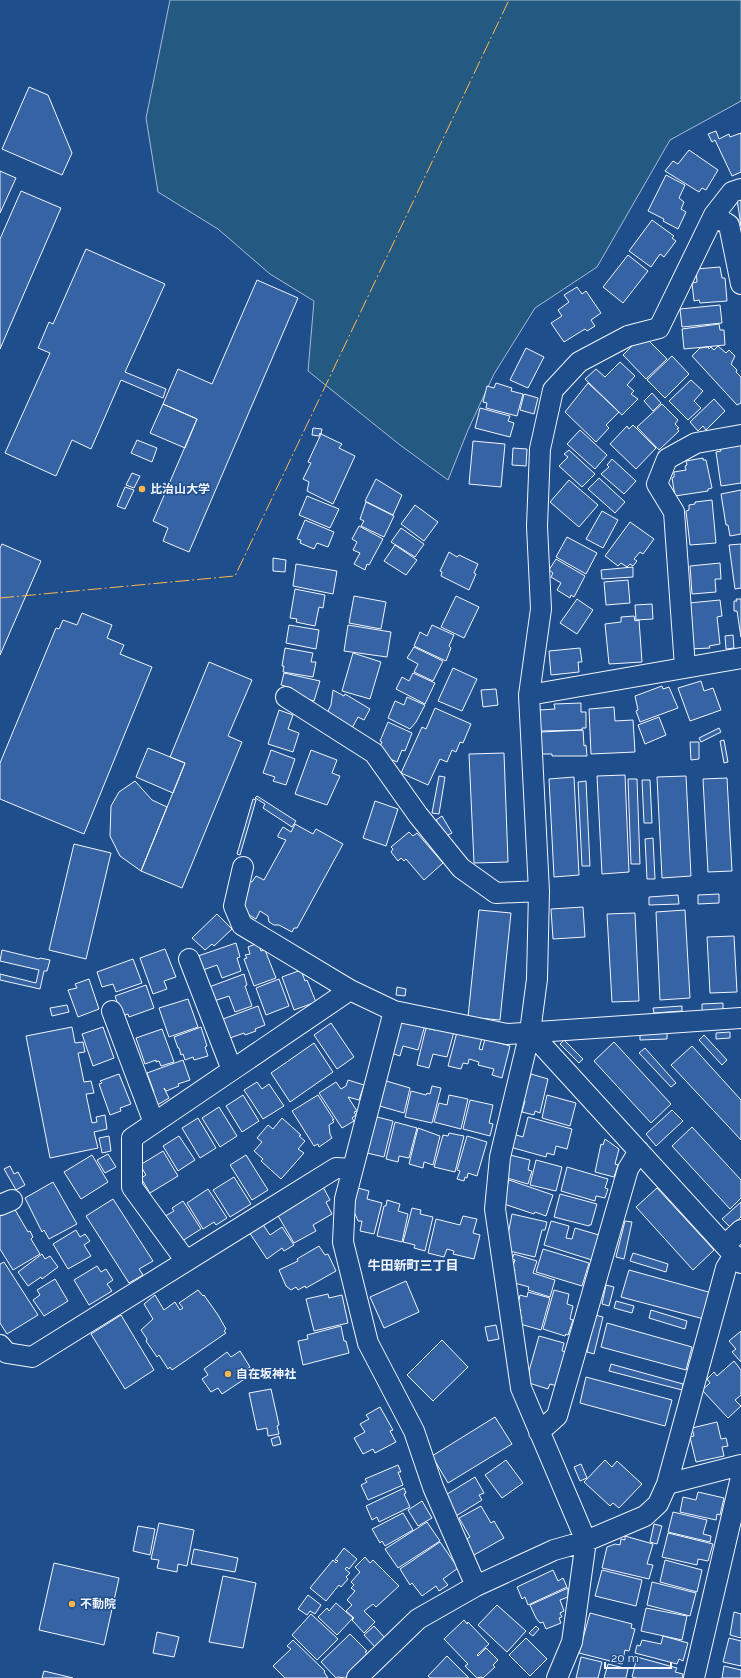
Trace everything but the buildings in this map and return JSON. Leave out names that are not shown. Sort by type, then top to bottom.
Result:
[{"type":"street","points":[[557,1678],[572,1642],[586,1541],[521,1388],[495,1209],[500,1157],[530,1032],[537,979],[539,891],[529,695],[541,609],[537,526],[540,449],[553,390],[579,362],[628,336],[659,328],[714,214],[732,192],[741,189]]},
{"type":"street","points":[[714,214],[729,225],[738,250],[741,284]]},
{"type":"street","points":[[685,667],[674,512],[657,484],[668,459],[696,443],[741,435]]},
{"type":"street","points":[[529,695],[741,658]]},
{"type":"street","points":[[286,697],[374,753],[418,815],[461,868],[496,893],[539,891]]},
{"type":"street","points":[[243,867],[234,906],[242,925],[350,990],[394,1011],[507,1034],[741,1018]]},
{"type":"street","points":[[189,959],[232,1070]]},
{"type":"street","points":[[186,1261],[132,1187],[132,1138],[350,990]]},
{"type":"street","points":[[112,1011],[154,1123]]},
{"type":"street","points":[[394,1011],[345,1199],[343,1242],[368,1343],[414,1431],[433,1487],[476,1586]]},
{"type":"street","points":[[530,1032],[733,1255]]},
{"type":"street","points":[[540,1432],[557,1416],[628,1169],[639,1152]]},
{"type":"street","points":[[0,1345],[7,1353],[32,1358],[336,1168],[352,1168]]},
{"type":"street","points":[[357,1678],[418,1619],[476,1586],[554,1550],[586,1541],[645,1516],[658,1504],[666,1484],[726,1268],[733,1255],[741,1230]]},
{"type":"street","points":[[666,1484],[741,1465]]},
{"type":"street","points":[[694,1678],[741,1477]]},
{"type":"shaded area","points":[[170,0],[741,0],[741,101],[670,140],[597,267],[535,308],[494,374],[468,430],[448,480],[400,445],[308,371],[314,301],[270,274],[218,229],[158,192],[146,118]]},
{"type":"power","points":[[0,598],[235,576],[509,0]]},
{"type":"place","name":"比治山大学","points":[[142,489]]},
{"type":"place","name":"自在坂神社","points":[[228,1374]]},
{"type":"place","name":"不動院","points":[[72,1604]]},
{"type":"district","name":"牛田新町三丁目","points":[[413,1265]]}]
